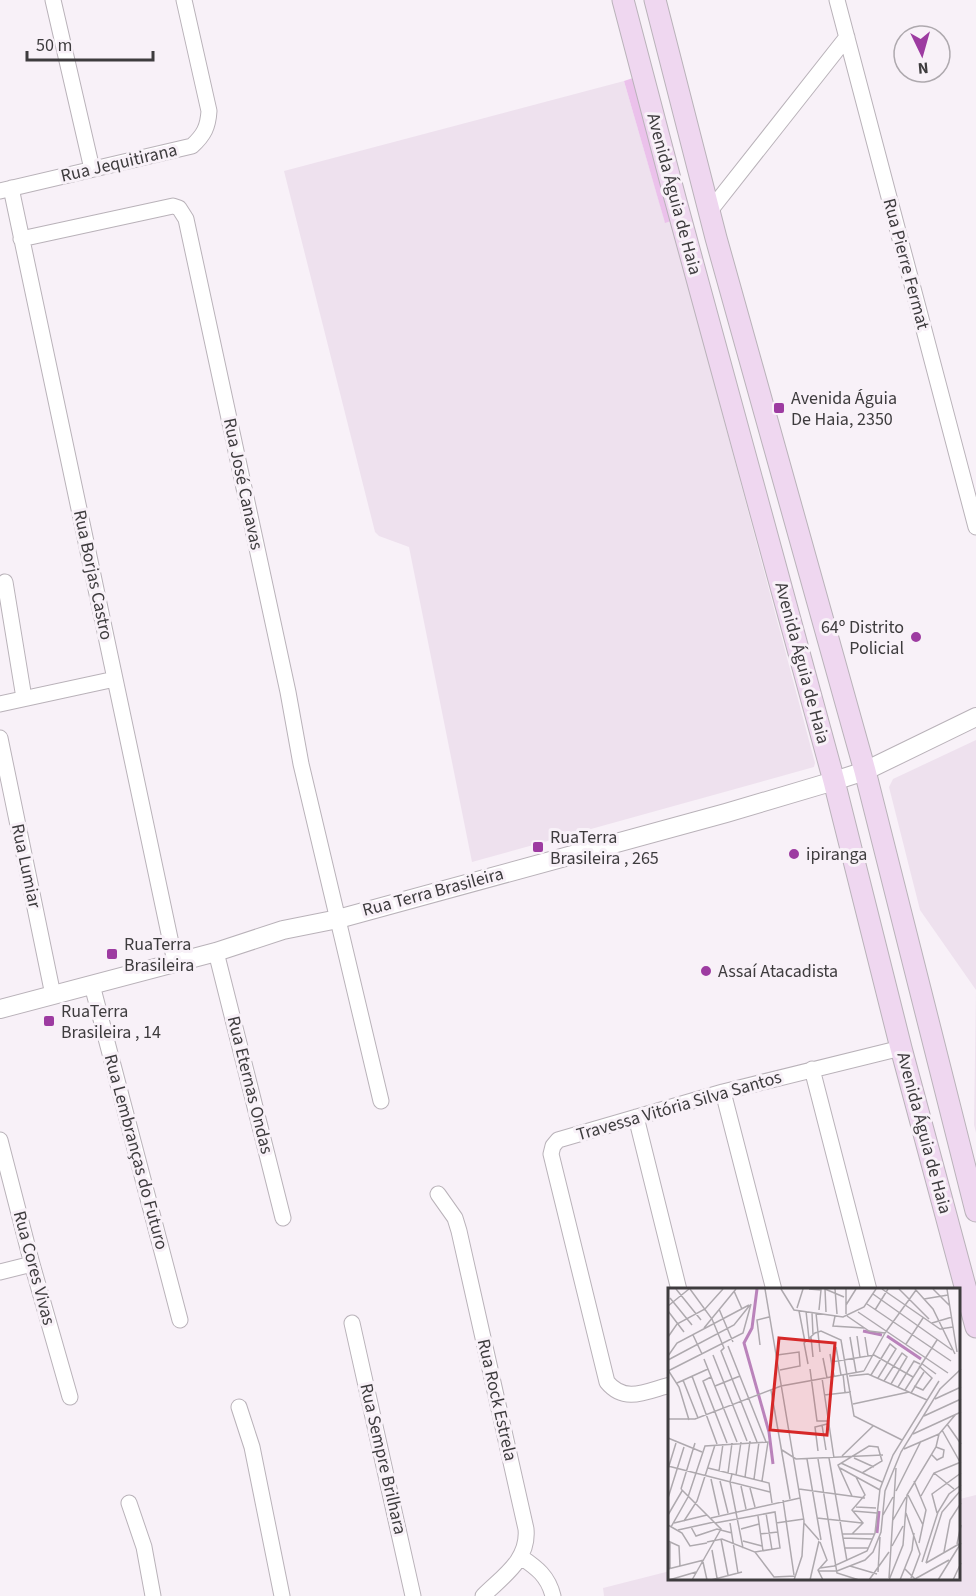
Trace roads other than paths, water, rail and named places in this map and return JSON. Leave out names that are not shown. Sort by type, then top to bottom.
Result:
[{"type":"main road","name":"Avenida Águia de Haia","points":[[623,0],[834,781],[960,1288]]},
{"type":"main road","name":"Avenida Águia de Haia","points":[[655,0],[709,212],[865,771],[976,1211]]},
{"type":"main road","points":[[659,139],[669,152],[676,156],[686,154],[692,147]]},
{"type":"main road","name":"Avenida Águia de Haia","points":[[961,1291],[965,1307],[976,1327]]},
{"type":"street","points":[[53,0],[92,169]]},
{"type":"street","name":"Rua Jequitirana","points":[[5,190],[192,146],[203,135],[208,123],[209,111],[184,0]]},
{"type":"street","name":"Rua Pierre Fermat","points":[[837,0],[976,527]]},
{"type":"street","points":[[709,212],[847,37]]},
{"type":"street","name":"Rua Borjas Castro","points":[[5,190],[21,239],[175,962]]},
{"type":"street","name":"Rua José Canavas","points":[[21,239],[173,207],[179,208],[183,213],[207,310],[288,692],[301,764],[381,1101]]},
{"type":"street","points":[[6,582],[24,698]]},
{"type":"street","points":[[0,704],[115,679]]},
{"type":"street","name":"Rua Terra Brasileira","points":[[0,1009],[216,951],[283,930],[338,919],[726,813],[834,781],[865,771],[976,717]]},
{"type":"street","name":"Rua Lumiar","points":[[0,738],[53,995]]},
{"type":"street","name":"Rua Eternas Ondas","points":[[216,951],[284,1218]]},
{"type":"street","name":"Rua Lembranças do Futuro","points":[[92,985],[180,1320]]},
{"type":"street","name":"Travessa Vitória Silva Santos","points":[[668,1386],[632,1395],[614,1391],[608,1382],[550,1154],[553,1146],[558,1140],[723,1092],[901,1048]]},
{"type":"street","points":[[812,1069],[868,1288]]},
{"type":"street","points":[[723,1092],[773,1288]]},
{"type":"street","points":[[636,1117],[679,1288]]},
{"type":"street","name":"Rua Cores Vivas","points":[[0,1140],[70,1397]]},
{"type":"street","name":"Rua Rock Estrela","points":[[438,1194],[455,1218],[470,1278],[526,1529],[525,1548],[521,1557]]},
{"type":"street","points":[[0,1272],[32,1264]]},
{"type":"street","name":"Rua Sempre Brilhara","points":[[352,1323],[413,1596]]},
{"type":"street","points":[[240,1407],[252,1447],[282,1596]]},
{"type":"street","points":[[129,1503],[144,1547],[153,1596]]},
{"type":"street","points":[[483,1596],[521,1557],[544,1575],[550,1583],[553,1596]]},
{"type":"place","name":"Avenida Águia De Haia, 2350","points":[[779,408]]},
{"type":"place","name":"64º Distrito Policial","points":[[916,637]]},
{"type":"place","name":"RuaTerra Brasileira , 265","points":[[538,847]]},
{"type":"place","name":"ipiranga","points":[[794,854]]},
{"type":"place","name":"RuaTerra Brasileira","points":[[112,954]]},
{"type":"place","name":"Assaí Atacadista","points":[[706,971]]},
{"type":"place","name":"RuaTerra Brasileira , 14","points":[[49,1021]]}]
